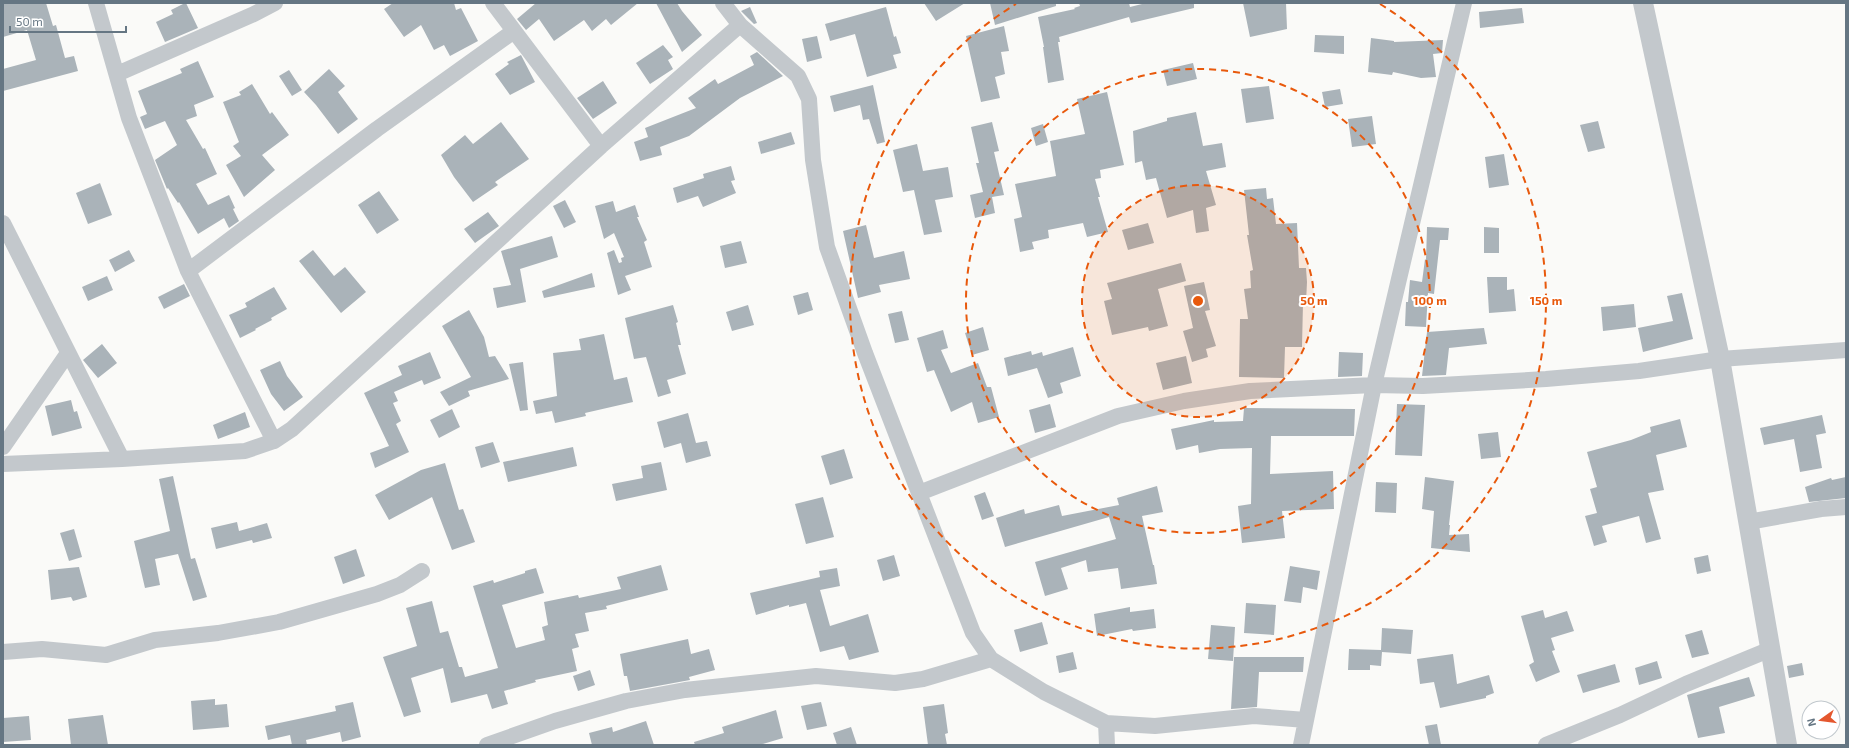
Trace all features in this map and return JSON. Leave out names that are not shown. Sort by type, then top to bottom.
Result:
[{"type":"street","points":[[96,3],[129,118],[188,271],[274,441]]},
{"type":"street","points":[[117,74],[254,14],[275,3]]},
{"type":"street","points":[[493,3],[601,146]]},
{"type":"street","points":[[723,3],[740,26],[798,76],[809,99],[813,160],[827,247],[865,354],[973,633],[991,659],[1044,692],[1106,723],[1155,726],[1254,716],[1306,720]]},
{"type":"street","points":[[1301,745],[1374,385],[1464,3]]},
{"type":"street","points":[[1643,3],[1720,359],[1771,649],[1786,745]]},
{"type":"street","points":[[3,464],[122,459],[245,451],[274,441],[292,429],[601,146],[740,26]]},
{"type":"street","points":[[188,271],[377,129],[514,31]]},
{"type":"street","points":[[3,223],[122,459]]},
{"type":"street","points":[[919,493],[1118,416],[1184,401],[1250,392],[1374,385],[1423,386],[1546,379],[1639,371],[1720,359],[1846,350]]},
{"type":"street","points":[[3,447],[68,353]]},
{"type":"street","points":[[1748,522],[1821,509],[1846,507]]},
{"type":"street","points":[[3,652],[42,649],[106,655],[155,640],[218,633],[279,622],[377,594],[400,585],[422,571]]},
{"type":"street","points":[[1546,745],[1620,715],[1686,684],[1771,649]]},
{"type":"street","points":[[487,745],[555,721],[626,701],[685,690],[816,676],[895,682],[923,679],[991,659]]},
{"type":"street","points":[[1106,723],[1107,745]]},
{"type":"building","points":[[3,3],[46,3],[53,26],[56,25],[65,58],[74,56],[78,71],[3,91],[3,69],[36,60],[27,30],[3,37]]},
{"type":"building","points":[[185,3],[198,28],[165,42],[156,22],[173,14],[171,10]]},
{"type":"building","points":[[393,3],[454,3],[456,10],[461,8],[478,41],[450,56],[444,45],[434,50],[421,25],[404,37],[384,9]]},
{"type":"building","points":[[536,3],[638,3],[611,25],[606,19],[592,31],[584,20],[554,41],[539,19],[526,30],[517,19]]},
{"type":"building","points":[[656,3],[677,3],[702,35],[682,52]]},
{"type":"building","points":[[924,3],[965,3],[936,21]]},
{"type":"building","points":[[990,3],[1056,3],[1056,6],[995,25]]},
{"type":"building","points":[[1079,3],[1129,3],[1130,7],[1146,3],[1194,3],[1194,8],[1131,23],[1129,17],[1059,37],[1060,42],[1058,42],[1064,80],[1048,83],[1044,47],[1038,17],[1075,9],[1074,8],[1080,6]]},
{"type":"building","points":[[1243,3],[1286,3],[1287,29],[1250,37]]},
{"type":"building","points":[[750,7],[757,23],[754,24],[741,11]]},
{"type":"building","points":[[886,7],[894,37],[896,36],[901,53],[893,55],[897,68],[867,77],[855,34],[830,41],[825,24]]},
{"type":"building","points":[[1522,8],[1524,23],[1480,28],[1479,12]]},
{"type":"building","points":[[1004,26],[1009,51],[1001,52],[1005,74],[995,77],[1000,98],[981,102],[966,36]]},
{"type":"building","points":[[1315,35],[1344,36],[1344,54],[1314,52]]},
{"type":"building","points":[[817,36],[822,58],[807,62],[802,39]]},
{"type":"building","points":[[1371,38],[1394,42],[1443,40],[1442,53],[1433,54],[1436,77],[1421,78],[1393,72],[1392,75],[1368,72]]},
{"type":"building","points":[[663,45],[673,57],[668,60],[673,69],[650,84],[636,63]]},
{"type":"building","points":[[757,52],[783,76],[740,98],[689,136],[660,147],[662,155],[640,161],[634,142],[648,137],[645,128],[696,108],[688,98],[715,79],[718,84],[754,65],[750,56]]},
{"type":"building","points":[[521,55],[535,82],[510,95],[495,74],[509,64],[507,62]]},
{"type":"building","points":[[198,61],[214,97],[194,105],[197,116],[186,120],[203,149],[205,148],[217,174],[196,184],[208,205],[229,195],[235,208],[233,209],[239,221],[229,228],[224,218],[198,234],[179,202],[178,203],[168,188],[167,189],[155,160],[177,145],[165,121],[145,129],[140,117],[147,114],[138,91],[182,73],[180,69]]},
{"type":"building","points":[[1193,63],[1197,79],[1167,86],[1163,70]]},
{"type":"building","points":[[329,69],[345,86],[338,92],[358,119],[338,134],[304,92]]},
{"type":"building","points":[[289,70],[302,90],[292,96],[279,76]]},
{"type":"building","points":[[603,81],[617,103],[593,119],[577,98]]},
{"type":"building","points":[[252,84],[270,114],[272,112],[289,135],[262,155],[275,170],[244,197],[226,165],[241,156],[233,146],[239,142],[223,102],[241,95],[239,92]]},
{"type":"building","points":[[873,85],[885,142],[877,144],[869,119],[863,120],[860,105],[834,112],[830,96]]},
{"type":"building","points":[[1269,86],[1274,119],[1246,123],[1241,89]]},
{"type":"building","points":[[1340,89],[1343,104],[1325,107],[1322,92]]},
{"type":"building","points":[[1107,92],[1124,165],[1100,170],[1101,178],[1095,179],[1100,197],[1098,197],[1108,232],[1087,237],[1083,223],[1048,230],[1049,238],[1032,242],[1034,249],[1020,252],[1014,219],[1022,217],[1015,184],[1056,176],[1050,141],[1085,134],[1077,99]]},
{"type":"building","points":[[1196,112],[1203,146],[1222,143],[1226,167],[1206,171],[1216,205],[1206,208],[1209,231],[1196,233],[1193,210],[1167,218],[1156,178],[1146,180],[1142,161],[1135,163],[1133,131],[1167,121],[1167,118]]},
{"type":"building","points":[[1372,116],[1376,144],[1352,147],[1348,119]]},
{"type":"building","points":[[1598,121],[1605,148],[1588,152],[1580,125]]},
{"type":"building","points":[[501,122],[529,159],[495,182],[498,185],[473,202],[454,177],[441,155],[465,135],[473,144]]},
{"type":"building","points":[[992,122],[999,151],[994,152],[1004,195],[992,197],[995,213],[975,218],[970,195],[983,192],[976,163],[979,163],[971,127]]},
{"type":"building","points":[[1043,124],[1048,142],[1036,146],[1031,128]]},
{"type":"building","points":[[791,132],[795,144],[761,154],[758,142]]},
{"type":"building","points":[[917,144],[923,171],[948,167],[953,197],[935,200],[942,232],[924,235],[914,190],[903,192],[893,150]]},
{"type":"building","points":[[1504,154],[1509,185],[1489,188],[1485,157]]},
{"type":"building","points":[[731,166],[735,180],[731,181],[736,193],[703,207],[698,196],[677,203],[673,188],[704,178],[703,174]]},
{"type":"building","points":[[100,183],[112,215],[88,224],[76,193]]},
{"type":"building","points":[[1266,188],[1267,199],[1273,198],[1276,224],[1297,223],[1299,268],[1306,268],[1307,282],[1306,303],[1303,303],[1302,347],[1285,347],[1284,378],[1239,377],[1240,319],[1248,319],[1244,289],[1251,288],[1250,271],[1253,270],[1247,235],[1249,235],[1244,190]]},
{"type":"building","points":[[379,191],[399,220],[377,234],[358,205]]},
{"type":"building","points":[[565,200],[576,222],[564,228],[553,206]]},
{"type":"building","points":[[613,201],[616,212],[635,205],[639,217],[637,217],[647,240],[644,242],[652,267],[625,276],[631,290],[618,295],[607,253],[614,250],[619,263],[622,262],[621,258],[624,257],[614,233],[604,239],[595,206]]},
{"type":"building","points":[[488,212],[499,226],[475,243],[464,229]]},
{"type":"building","points":[[1148,223],[1154,243],[1128,250],[1122,230]]},
{"type":"building","points":[[866,225],[874,258],[904,251],[910,279],[879,285],[881,292],[858,298],[843,231]]},
{"type":"building","points":[[1427,227],[1449,228],[1448,240],[1440,240],[1434,294],[1428,293],[1426,327],[1405,326],[1406,302],[1408,302],[1410,280],[1422,282],[1425,259],[1426,260]]},
{"type":"building","points":[[1484,227],[1499,228],[1499,253],[1484,253]]},
{"type":"building","points":[[552,236],[558,257],[520,269],[526,302],[497,308],[493,288],[511,285],[501,251]]},
{"type":"building","points":[[741,241],[747,263],[725,268],[720,246]]},
{"type":"building","points":[[129,250],[135,261],[115,272],[109,260]]},
{"type":"building","points":[[313,250],[334,276],[345,267],[366,292],[341,313],[299,261]]},
{"type":"building","points":[[1181,263],[1186,281],[1158,289],[1168,326],[1149,331],[1148,327],[1112,335],[1104,301],[1112,299],[1107,283]]},
{"type":"building","points":[[592,273],[595,287],[544,298],[542,291]]},
{"type":"building","points":[[107,276],[113,290],[88,301],[82,287]]},
{"type":"building","points":[[1487,277],[1507,277],[1507,290],[1514,289],[1516,311],[1489,313]]},
{"type":"building","points":[[1204,282],[1210,310],[1205,311],[1216,346],[1206,349],[1208,357],[1192,362],[1183,331],[1193,328],[1184,286]]},
{"type":"building","points":[[184,284],[190,296],[164,309],[158,297]]},
{"type":"building","points":[[274,287],[287,309],[271,318],[272,320],[255,329],[256,330],[240,338],[229,315],[247,307],[245,303]]},
{"type":"building","points":[[808,292],[813,310],[798,315],[793,296]]},
{"type":"building","points":[[1682,293],[1693,339],[1643,352],[1638,328],[1673,321],[1667,296]]},
{"type":"building","points":[[1634,304],[1636,327],[1603,331],[1601,307]]},
{"type":"building","points":[[673,305],[678,322],[676,323],[681,345],[678,345],[686,374],[667,380],[671,393],[658,397],[646,357],[634,359],[625,318]]},
{"type":"building","points":[[748,305],[754,325],[732,331],[726,312]]},
{"type":"building","points":[[469,310],[484,337],[489,357],[495,356],[509,379],[468,391],[470,396],[449,406],[440,392],[471,377],[442,326]]},
{"type":"building","points":[[902,311],[909,340],[895,343],[888,314]]},
{"type":"building","points":[[983,327],[989,350],[972,355],[965,333]]},
{"type":"building","points":[[1484,328],[1487,344],[1449,348],[1446,375],[1422,376],[1427,332]]},
{"type":"building","points":[[943,330],[948,348],[941,350],[951,373],[978,363],[987,387],[991,387],[999,417],[978,423],[972,402],[951,412],[934,370],[927,372],[917,338]]},
{"type":"building","points":[[604,334],[614,380],[627,377],[633,402],[585,413],[586,416],[555,423],[552,411],[536,414],[533,401],[557,396],[553,353],[581,350],[579,339]]},
{"type":"building","points":[[102,344],[117,363],[98,378],[83,360]]},
{"type":"building","points":[[1073,347],[1081,376],[1060,383],[1063,393],[1048,398],[1037,368],[1008,376],[1004,358],[1031,351],[1032,355],[1042,352],[1043,356]]},
{"type":"building","points":[[430,352],[441,378],[424,385],[422,380],[394,392],[398,401],[393,403],[401,421],[396,424],[409,452],[375,468],[370,453],[389,446],[364,393],[402,375],[398,366]]},
{"type":"building","points":[[1339,352],[1363,353],[1362,376],[1338,377]]},
{"type":"building","points":[[1186,356],[1192,383],[1163,390],[1156,363]]},
{"type":"building","points":[[280,361],[287,376],[303,397],[284,411],[271,394],[260,370]]},
{"type":"building","points":[[523,362],[528,410],[520,411],[509,364]]},
{"type":"building","points":[[71,400],[74,412],[77,411],[82,428],[52,436],[45,406]]},
{"type":"building","points":[[1050,404],[1056,427],[1035,433],[1029,410]]},
{"type":"building","points":[[1397,404],[1425,405],[1422,456],[1395,455]]},
{"type":"building","points":[[1244,408],[1355,409],[1354,436],[1271,436],[1270,474],[1333,471],[1334,509],[1282,511],[1285,538],[1242,543],[1238,506],[1251,504],[1252,448],[1220,449],[1199,453],[1198,445],[1176,450],[1171,429],[1214,420],[1214,422],[1243,421]]},
{"type":"building","points":[[452,409],[460,427],[439,438],[430,420]]},
{"type":"building","points":[[245,412],[250,427],[218,439],[213,425]]},
{"type":"building","points":[[688,413],[696,443],[707,441],[711,456],[686,463],[681,443],[664,448],[657,422]]},
{"type":"building","points":[[1822,415],[1826,433],[1816,435],[1822,468],[1800,472],[1794,439],[1764,445],[1760,428]]},
{"type":"building","points":[[1680,419],[1687,447],[1656,455],[1664,490],[1648,493],[1661,539],[1646,543],[1639,516],[1602,526],[1607,542],[1594,546],[1585,516],[1597,513],[1590,489],[1597,487],[1587,452],[1631,440],[1651,432],[1650,427]]},
{"type":"building","points":[[1498,432],[1501,457],[1481,459],[1478,434]]},
{"type":"building","points":[[493,442],[500,462],[481,468],[475,447]]},
{"type":"building","points":[[573,447],[577,466],[508,482],[503,462]]},
{"type":"building","points":[[844,449],[853,478],[830,485],[821,456]]},
{"type":"building","points":[[661,462],[667,490],[616,501],[612,484],[643,478],[641,466]]},
{"type":"building","points":[[445,463],[459,510],[463,509],[475,542],[452,550],[432,497],[389,520],[375,495],[421,470]]},
{"type":"building","points":[[173,476],[191,559],[195,558],[207,597],[193,601],[178,554],[155,559],[160,585],[145,588],[134,541],[170,531],[159,479]]},
{"type":"building","points":[[1425,477],[1454,481],[1449,535],[1469,534],[1470,552],[1431,548],[1434,511],[1422,509]]},
{"type":"building","points":[[1846,477],[1846,498],[1809,502],[1805,487],[1831,478],[1832,480]]},
{"type":"building","points":[[1376,482],[1397,483],[1396,513],[1375,512]]},
{"type":"building","points":[[1157,486],[1163,512],[1142,516],[1157,584],[1121,589],[1118,568],[1088,572],[1086,560],[1061,568],[1068,589],[1045,596],[1035,562],[1116,539],[1109,517],[1005,547],[996,518],[1024,509],[1025,514],[1059,505],[1062,516],[1119,505],[1117,498]]},
{"type":"building","points":[[985,492],[994,516],[982,520],[974,496]]},
{"type":"building","points":[[823,497],[834,537],[806,544],[795,504]]},
{"type":"building","points":[[237,522],[239,531],[267,523],[272,538],[253,543],[252,540],[216,549],[211,528]]},
{"type":"building","points":[[74,529],[82,557],[69,561],[60,533]]},
{"type":"building","points":[[356,549],[365,576],[343,584],[334,557]]},
{"type":"building","points":[[894,555],[900,576],[883,581],[877,560]]},
{"type":"building","points":[[1708,555],[1711,571],[1697,574],[1694,558]]},
{"type":"building","points":[[661,565],[668,590],[606,606],[607,609],[585,613],[589,631],[575,634],[579,647],[572,649],[577,671],[535,680],[536,682],[504,691],[508,704],[492,709],[487,694],[451,703],[443,668],[411,678],[421,712],[404,717],[383,657],[417,646],[406,608],[432,601],[440,633],[448,631],[459,667],[462,667],[465,677],[498,668],[473,586],[493,580],[494,583],[536,568],[544,593],[502,605],[516,648],[545,640],[542,627],[548,625],[544,602],[578,595],[579,598],[621,589],[617,577]]},
{"type":"building","points":[[1290,566],[1320,571],[1317,590],[1303,587],[1301,603],[1284,601]]},
{"type":"building","points":[[79,567],[87,597],[73,601],[71,597],[51,600],[48,570]]},
{"type":"building","points":[[837,568],[840,586],[820,590],[830,626],[868,614],[879,652],[849,660],[844,646],[820,652],[806,603],[789,607],[789,605],[756,615],[750,593],[820,577],[819,571]]},
{"type":"building","points":[[1246,603],[1276,605],[1274,635],[1244,633]]},
{"type":"building","points":[[1130,607],[1130,612],[1154,609],[1156,628],[1133,631],[1132,629],[1097,636],[1094,614]]},
{"type":"building","points":[[1543,610],[1545,618],[1567,611],[1574,631],[1551,638],[1555,650],[1552,651],[1560,672],[1536,682],[1529,665],[1534,662],[1521,616]]},
{"type":"building","points":[[1042,622],[1048,644],[1020,652],[1014,630]]},
{"type":"building","points":[[1211,625],[1235,627],[1233,661],[1208,659]]},
{"type":"building","points":[[1382,628],[1413,630],[1411,654],[1382,652],[1381,666],[1370,665],[1370,670],[1348,670],[1349,649],[1381,650]]},
{"type":"building","points":[[1702,630],[1709,654],[1692,658],[1685,635]]},
{"type":"building","points":[[688,639],[691,654],[709,649],[715,670],[689,677],[690,680],[630,691],[627,676],[624,676],[620,654]]},
{"type":"building","points":[[1073,652],[1077,669],[1059,673],[1056,656]]},
{"type":"building","points":[[1453,654],[1457,684],[1489,675],[1494,693],[1486,696],[1486,698],[1440,708],[1434,682],[1420,684],[1417,659]]},
{"type":"building","points":[[1234,657],[1304,657],[1303,672],[1259,672],[1257,707],[1231,709]]},
{"type":"building","points":[[1657,661],[1662,678],[1639,685],[1635,668]]},
{"type":"building","points":[[1802,663],[1804,675],[1789,678],[1787,666]]},
{"type":"building","points":[[1615,664],[1620,682],[1583,693],[1577,675]]},
{"type":"building","points":[[590,670],[595,685],[578,691],[573,676]]},
{"type":"building","points":[[1749,677],[1755,696],[1719,707],[1725,733],[1698,738],[1687,695]]},
{"type":"building","points":[[215,699],[215,705],[227,704],[229,727],[193,730],[191,701]]},
{"type":"building","points":[[353,702],[361,737],[342,742],[340,732],[306,740],[307,745],[292,745],[290,735],[268,740],[265,726],[336,711],[335,706]]},
{"type":"building","points":[[821,702],[827,726],[807,730],[801,706]]},
{"type":"building","points":[[944,704],[948,733],[945,734],[947,745],[928,745],[923,707]]},
{"type":"building","points":[[776,710],[783,738],[759,745],[695,745],[694,742],[724,733],[722,727]]},
{"type":"building","points":[[103,715],[108,745],[71,745],[68,719]]},
{"type":"building","points":[[29,716],[31,740],[3,742],[3,718]]},
{"type":"building","points":[[646,721],[654,745],[592,745],[589,733],[612,727],[613,732]]},
{"type":"building","points":[[1437,724],[1441,745],[1429,745],[1425,726]]},
{"type":"building","points":[[851,727],[857,745],[837,745],[833,733]]}]
